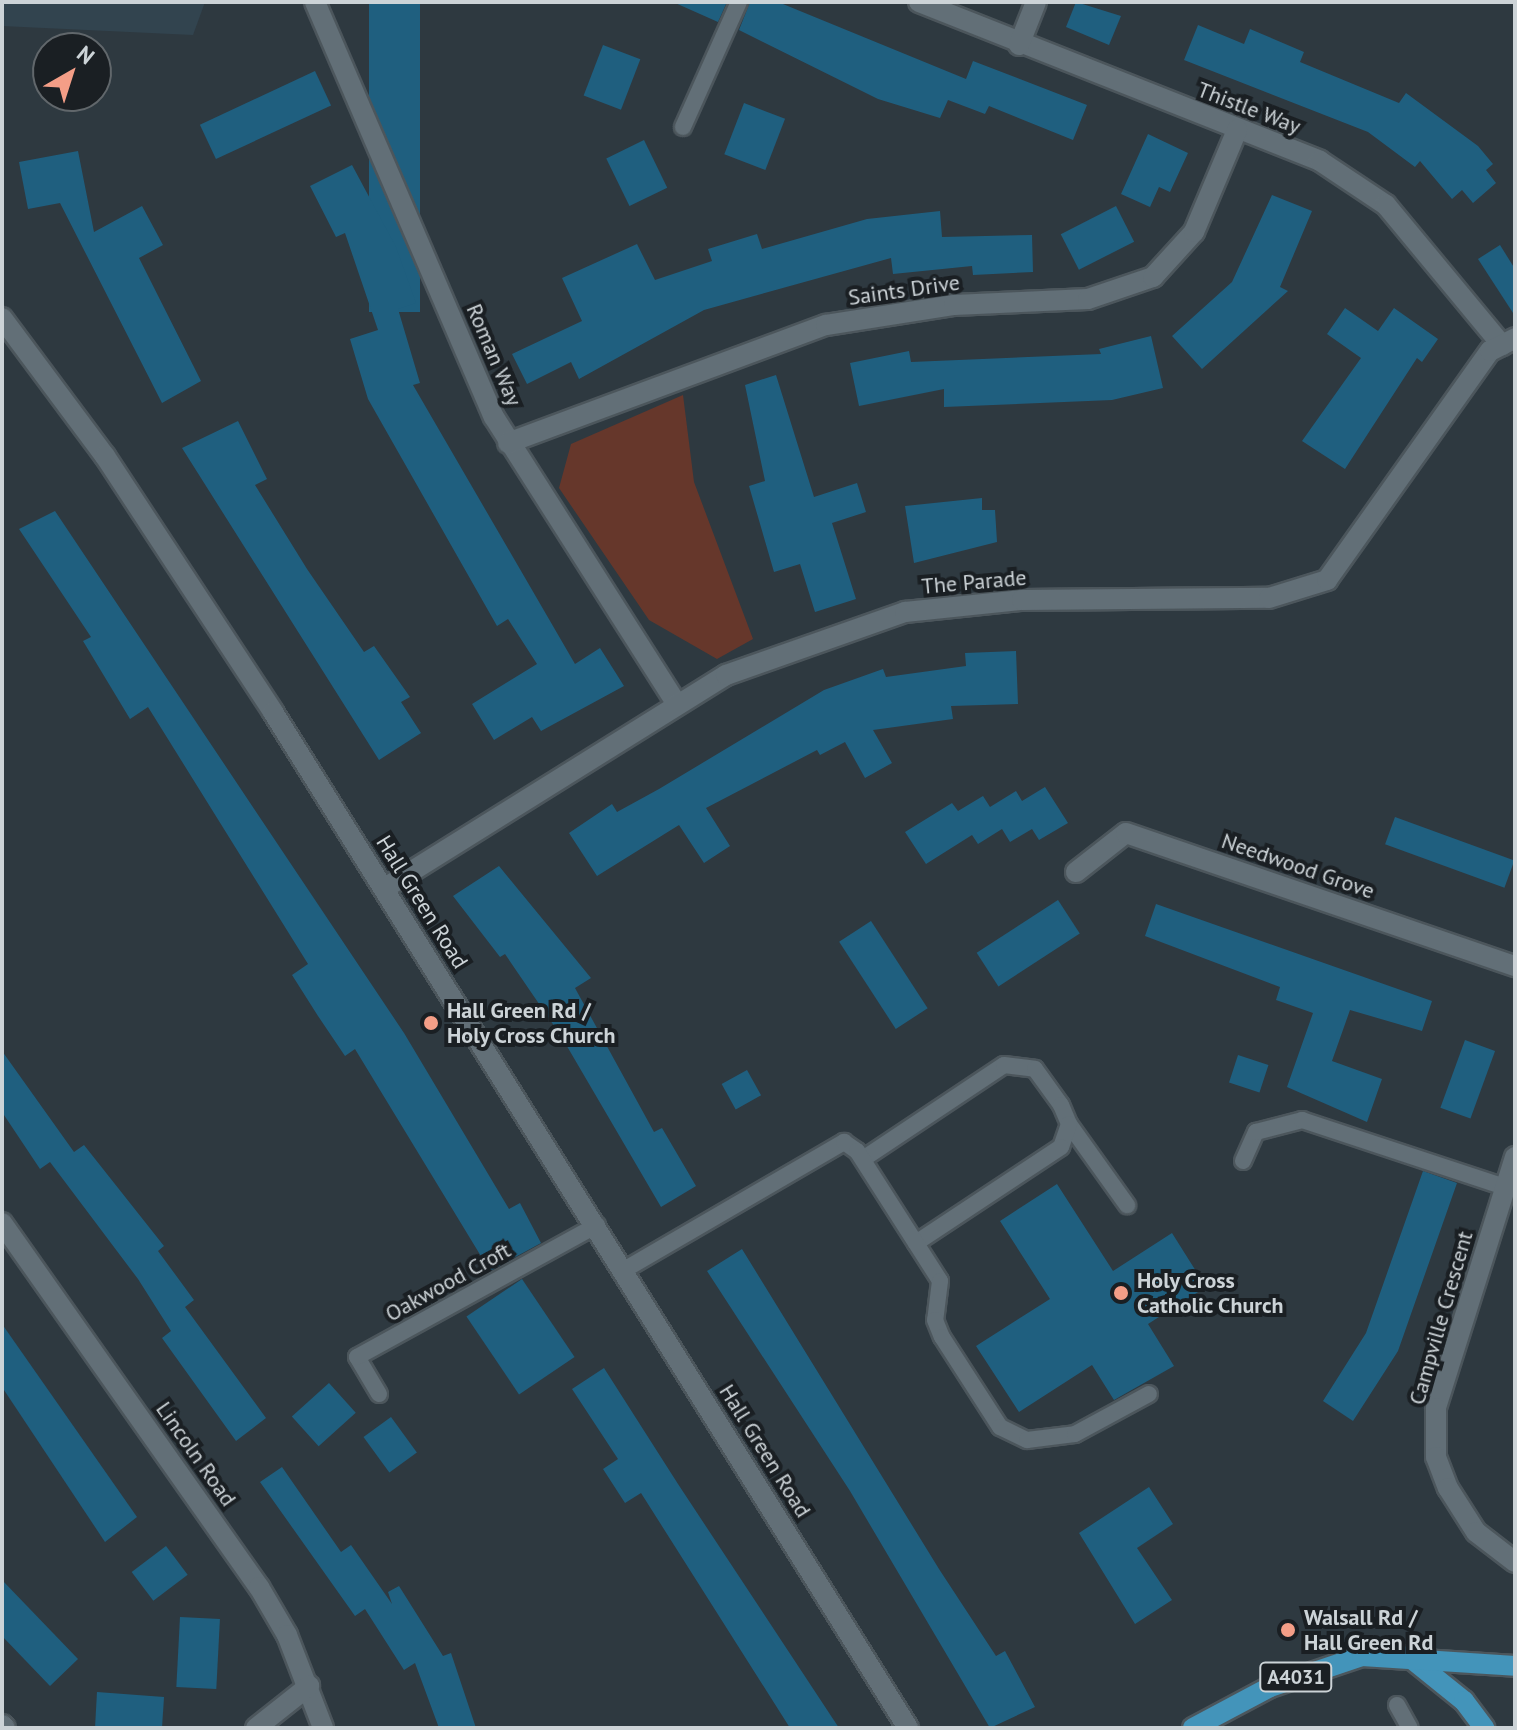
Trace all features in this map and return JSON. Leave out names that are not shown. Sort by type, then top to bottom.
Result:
[{"type":"main road","name":"A4031","points":[[1193,1728],[1329,1664],[1408,1656],[1515,1666]]},
{"type":"main road","points":[[1408,1656],[1464,1701],[1484,1728]]},
{"type":"street","name":"Roman Way","points":[[315,2],[508,443],[676,703]]},
{"type":"street","name":"Thistle Way","points":[[919,2],[1019,45],[1320,161],[1386,205],[1508,342]]},
{"type":"street","points":[[1019,45],[1036,2]]},
{"type":"street","name":"Saints Drive","points":[[508,443],[826,325],[954,305],[1088,299],[1153,277],[1194,232],[1237,130]]},
{"type":"street","name":"Hall Green Road","points":[[2,318],[105,456],[385,888],[908,1728]]},
{"type":"street","name":"The Parade","points":[[385,888],[676,703],[726,675],[905,612],[1022,600],[1269,598],[1327,580],[1490,351],[1508,342]]},
{"type":"street","name":"Needwood Grove","points":[[1076,872],[1126,833],[1515,966]]},
{"type":"street","name":"Campville Crescent","points":[[1515,1157],[1436,1408],[1436,1457],[1476,1532],[1515,1562]]},
{"type":"street","name":"Lincoln Road","points":[[2,1223],[259,1587],[309,1686],[323,1728]]},
{"type":"street","points":[[256,1728],[309,1686]]},
{"type":"lane","points":[[683,127],[739,2]]},
{"type":"lane","points":[[863,1159],[1004,1065],[1019,1062],[1035,1069],[1069,1124],[1127,1205]]},
{"type":"lane","points":[[1243,1161],[1256,1132],[1302,1120],[1505,1187]]},
{"type":"lane","points":[[916,1243],[1061,1147],[1069,1124]]},
{"type":"lane","points":[[624,1270],[835,1142],[863,1159],[940,1281],[935,1320],[942,1337],[1000,1427],[1015,1438],[1075,1434],[1149,1394]]},
{"type":"lane","name":"Oakwood Croft","points":[[379,1394],[357,1357],[597,1225]]},
{"type":"lane","points":[[1397,1705],[1410,1728]]},
{"type":"shaded area","points":[[2,2],[205,2],[193,35],[2,26]]},
{"type":"shaded area","points":[[683,395],[694,482],[753,639],[717,659],[649,620],[559,488],[571,444]]},
{"type":"building","points":[[369,2],[420,2],[420,312],[369,312]]},
{"type":"building","points":[[673,2],[727,2],[718,22]]},
{"type":"building","points":[[750,2],[778,2],[966,79],[973,61],[1087,105],[1073,140],[989,106],[985,114],[948,100],[940,118],[878,99],[739,30]]},
{"type":"building","points":[[1076,2],[1121,16],[1109,45],[1066,27]]},
{"type":"building","points":[[1198,25],[1244,44],[1250,29],[1304,52],[1300,62],[1399,103],[1406,93],[1478,146],[1493,164],[1486,170],[1496,183],[1473,203],[1462,190],[1452,199],[1420,161],[1415,167],[1368,132],[1184,60]]},
{"type":"building","points":[[603,45],[640,59],[621,110],[584,95]]},
{"type":"building","points":[[315,71],[331,105],[216,159],[200,125]]},
{"type":"building","points":[[744,103],[785,119],[765,170],[724,154]]},
{"type":"building","points":[[1148,134],[1188,153],[1170,192],[1159,187],[1150,207],[1121,194]]},
{"type":"building","points":[[644,140],[667,188],[629,206],[606,158]]},
{"type":"building","points":[[78,151],[94,232],[142,206],[163,245],[139,258],[201,381],[162,403],[60,203],[28,209],[19,162]]},
{"type":"building","points":[[352,165],[396,247],[416,303],[398,309],[420,383],[413,385],[575,664],[600,648],[624,686],[541,731],[532,717],[494,740],[472,704],[537,664],[508,619],[497,626],[368,399],[350,339],[378,330],[345,233],[336,237],[310,186]]},
{"type":"building","points":[[1272,195],[1312,211],[1280,287],[1288,291],[1202,369],[1172,336],[1232,282]]},
{"type":"building","points":[[1116,206],[1134,242],[1079,270],[1061,234]]},
{"type":"building","points":[[940,211],[942,237],[1032,235],[1033,272],[973,275],[972,266],[893,274],[891,258],[704,310],[579,379],[571,362],[527,384],[512,354],[582,321],[562,278],[637,244],[655,280],[712,261],[708,249],[757,234],[762,249],[867,219]]},
{"type":"building","points":[[1500,245],[1515,269],[1515,316],[1478,259]]},
{"type":"building","points":[[1345,308],[1378,331],[1394,308],[1438,339],[1422,362],[1417,358],[1345,469],[1302,441],[1361,358],[1327,334]]},
{"type":"building","points":[[1151,336],[1163,388],[1112,400],[944,407],[944,389],[859,406],[850,363],[909,351],[911,362],[1101,354],[1099,349]]},
{"type":"building","points":[[776,375],[814,497],[857,483],[866,512],[832,523],[856,599],[815,612],[800,564],[774,572],[749,486],[765,481],[745,385]]},
{"type":"building","points":[[238,421],[267,479],[255,485],[307,569],[364,652],[374,646],[410,697],[401,702],[421,733],[379,760],[182,448]]},
{"type":"building","points":[[982,498],[982,510],[995,510],[997,542],[914,563],[905,506]]},
{"type":"building","points":[[55,511],[404,1033],[509,1209],[520,1203],[541,1243],[490,1271],[355,1049],[345,1056],[318,1016],[292,975],[308,964],[148,707],[130,719],[83,641],[91,637],[19,529]]},
{"type":"building","points":[[1016,651],[1018,704],[951,706],[953,719],[873,730],[892,763],[865,778],[845,742],[820,755],[817,750],[706,808],[730,846],[704,863],[679,825],[597,876],[569,833],[612,804],[617,812],[659,789],[824,690],[883,669],[886,677],[966,666],[965,653]]},
{"type":"building","points":[[1045,787],[1068,823],[1039,840],[1032,829],[1010,842],[1002,829],[978,844],[972,835],[926,864],[905,832],[952,803],[958,811],[983,796],[990,807],[1016,791],[1022,801]]},
{"type":"building","points":[[1395,817],[1514,860],[1504,888],[1385,844]]},
{"type":"building","points":[[499,866],[591,978],[575,988],[654,1132],[662,1128],[696,1186],[661,1207],[561,1036],[505,954],[500,957],[453,896]]},
{"type":"building","points":[[1058,900],[1080,934],[998,986],[977,953]]},
{"type":"building","points":[[1156,904],[1432,1001],[1422,1031],[1350,1010],[1332,1061],[1382,1079],[1367,1122],[1287,1087],[1313,1013],[1276,1000],[1280,987],[1145,936]]},
{"type":"building","points":[[871,921],[928,1008],[896,1029],[839,942]]},
{"type":"building","points":[[1465,1040],[1495,1051],[1470,1119],[1440,1108]]},
{"type":"building","points":[[2,1051],[74,1152],[84,1145],[164,1246],[158,1251],[194,1300],[185,1307],[266,1418],[236,1441],[162,1338],[171,1331],[138,1279],[50,1162],[40,1169],[2,1112]]},
{"type":"building","points":[[1238,1055],[1268,1065],[1259,1092],[1229,1083]]},
{"type":"building","points":[[747,1070],[761,1095],[736,1109],[722,1084]]},
{"type":"building","points":[[1423,1171],[1457,1183],[1398,1351],[1353,1421],[1323,1401],[1366,1333]]},
{"type":"building","name":"Holy Cross Catholic Church","points":[[1057,1184],[1113,1271],[1172,1233],[1206,1287],[1148,1324],[1174,1366],[1114,1400],[1092,1365],[1019,1412],[976,1346],[1050,1299],[1000,1221]]},
{"type":"building","points":[[742,1249],[939,1569],[996,1656],[1005,1651],[1035,1707],[990,1728],[850,1491],[707,1271]]},
{"type":"building","points":[[522,1279],[575,1357],[519,1394],[466,1316]]},
{"type":"building","points":[[2,1324],[137,1517],[105,1542],[2,1387]]},
{"type":"building","points":[[604,1368],[839,1728],[790,1728],[641,1493],[625,1503],[603,1469],[618,1459],[572,1389]]},
{"type":"building","points":[[329,1383],[356,1413],[319,1446],[292,1416]]},
{"type":"building","points":[[391,1417],[417,1453],[389,1473],[363,1437]]},
{"type":"building","points":[[282,1467],[341,1552],[351,1545],[392,1604],[388,1592],[399,1586],[443,1656],[451,1653],[476,1728],[439,1728],[415,1663],[404,1670],[365,1609],[355,1616],[260,1482]]},
{"type":"building","points":[[1149,1487],[1173,1524],[1137,1548],[1172,1600],[1135,1624],[1079,1533]]},
{"type":"building","points":[[166,1546],[188,1575],[153,1601],[132,1572]]},
{"type":"building","points":[[2,1580],[78,1659],[50,1686],[2,1636]]},
{"type":"building","points":[[180,1617],[220,1619],[216,1689],[176,1687]]},
{"type":"building","points":[[97,1692],[164,1697],[162,1728],[95,1728]]},
{"type":"place","name":"Hall Green Rd / Holy Cross Church","points":[[431,1023]]},
{"type":"place","name":"Holy Cross Catholic Church","points":[[1121,1293]]},
{"type":"place","name":"Walsall Rd / Hall Green Rd","points":[[1288,1630]]}]
